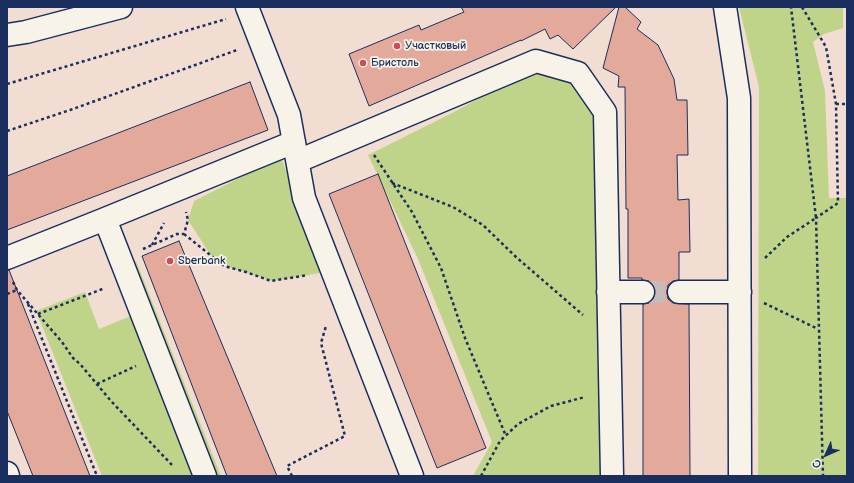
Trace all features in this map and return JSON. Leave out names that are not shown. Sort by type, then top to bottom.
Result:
[{"type":"street","points":[[7,35],[26,32],[121,7]]},
{"type":"street","points":[[725,7],[739,98],[740,476]]},
{"type":"street","points":[[248,10],[289,115],[304,198],[412,476]]},
{"type":"street","points":[[9,267],[105,219],[296,151],[360,135],[536,61],[578,73],[605,112],[612,476]]},
{"type":"street","points":[[105,219],[205,476]]},
{"type":"street","points":[[679,292],[740,287]]},
{"type":"street","points":[[608,292],[642,292]]},
{"type":"path","points":[[791,7],[816,218],[823,476]]},
{"type":"path","points":[[802,7],[826,47],[836,104],[838,203],[787,237],[740,287],[818,329]]},
{"type":"path","points":[[7,84],[248,10]]},
{"type":"path","points":[[7,130],[70,110],[260,41]]},
{"type":"path","points":[[836,104],[847,104]]},
{"type":"path","points":[[360,135],[412,212],[440,268],[465,338],[506,436]]},
{"type":"path","points":[[392,183],[452,207],[484,225],[516,257],[585,317],[609,328]]},
{"type":"path","points":[[184,234],[224,266],[271,281],[312,274]]},
{"type":"path","points":[[9,267],[17,290],[62,342],[73,358],[177,470]]},
{"type":"path","points":[[7,294],[17,290]]},
{"type":"path","points":[[27,301],[96,476]]},
{"type":"path","points":[[292,476],[287,466],[345,436],[321,343],[327,324]]},
{"type":"path","points":[[97,384],[137,366]]},
{"type":"path","points":[[481,476],[500,441],[518,424],[551,406],[610,390]]},
{"type":"green space","points":[[739,7],[843,7],[843,28],[824,34],[813,42],[825,91],[829,198],[847,198],[847,476],[758,476],[759,87]]},
{"type":"green space","points":[[533,69],[572,78],[593,115],[602,347],[604,476],[473,476],[492,442],[418,259],[368,155],[456,111]]},
{"type":"green space","points":[[282,160],[325,272],[273,281],[229,267],[210,254],[188,220],[194,201],[255,170]]},
{"type":"green space","points":[[136,261],[221,476],[211,476],[127,264]]},
{"type":"green space","points":[[85,292],[99,329],[131,316],[193,476],[102,476],[36,311]]},
{"type":"building","points":[[461,7],[616,7],[573,49],[558,35],[550,39],[545,29],[521,41],[369,106],[349,54],[419,25],[421,30],[464,12]]},
{"type":"building","points":[[619,7],[625,7],[641,22],[637,29],[658,45],[674,79],[677,100],[687,100],[688,155],[677,155],[678,200],[689,199],[690,252],[679,252],[679,280],[673,281],[668,285],[667,292],[668,299],[673,303],[689,304],[690,476],[643,476],[643,304],[649,303],[654,299],[655,292],[654,285],[649,281],[642,280],[642,278],[628,278],[625,87],[618,87],[619,76],[603,68]]},
{"type":"building","points":[[250,82],[268,130],[7,230],[7,176]]},
{"type":"building","points":[[378,174],[486,448],[437,468],[329,194]]},
{"type":"building","points":[[179,241],[277,476],[227,476],[142,256]]},
{"type":"building","points":[[7,270],[9,270],[90,476],[33,476],[7,411]]},
{"type":"tunnel","points":[[643,292],[679,292]]},
{"type":"place","name":"Участковый","points":[[397,46]]},
{"type":"place","name":"Бристоль","points":[[363,63]]},
{"type":"place","name":"Sberbank","points":[[170,261]]}]
